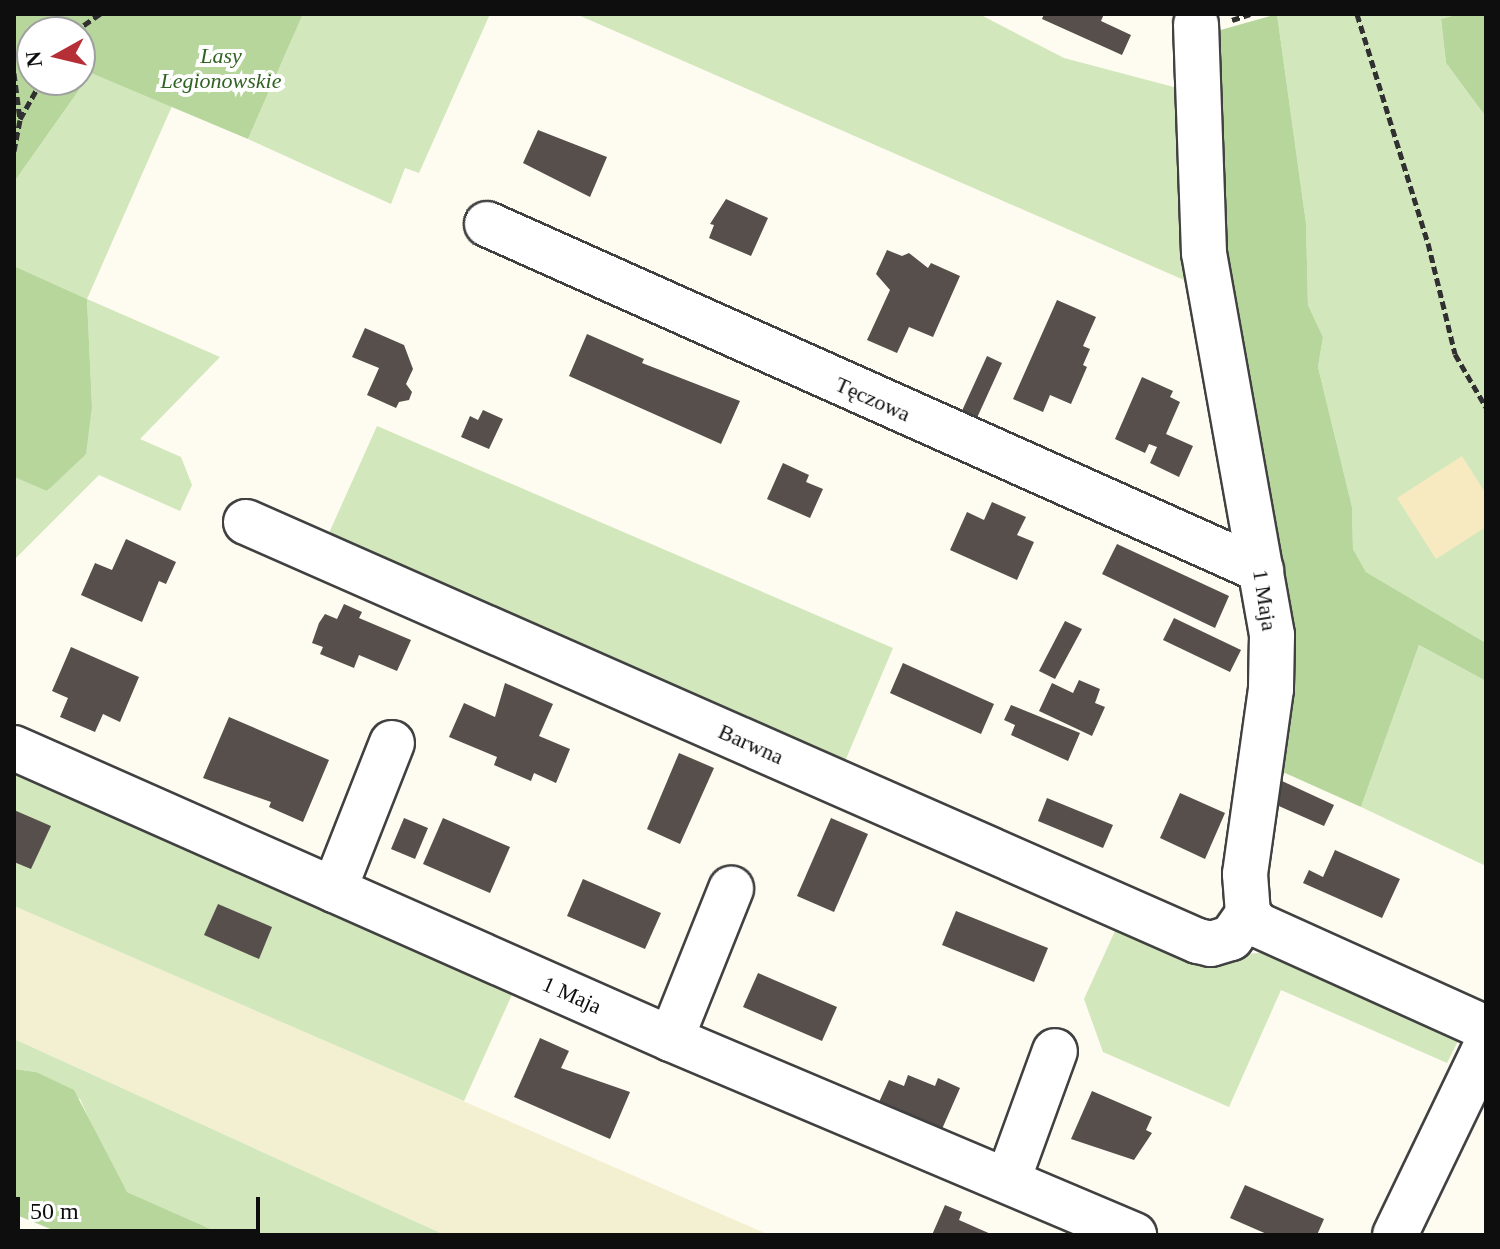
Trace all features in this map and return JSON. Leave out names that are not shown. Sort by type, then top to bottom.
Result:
[{"type":"street","name":"1 Maja","points":[[1196,24],[1204,253],[1272,635],[1271,689],[1245,874],[1248,914]]},
{"type":"street","name":"Tęczowa","points":[[487,224],[1261,570]]},
{"type":"street","name":"Barwna","points":[[246,522],[1198,941],[1211,944],[1231,938],[1248,914]]},
{"type":"street","points":[[334,890],[392,743]]},
{"type":"street","name":"1 Maja","points":[[14,748],[671,1039],[1134,1235]]},
{"type":"street","points":[[671,1039],[731,889]]},
{"type":"street","points":[[1248,914],[1258,925],[1486,1028]]},
{"type":"street","points":[[1395,1235],[1486,1046]]},
{"type":"street","points":[[1008,1180],[1055,1051]]},
{"type":"path","points":[[1357,14],[1428,243],[1455,354],[1486,407]]},
{"type":"path","points":[[14,73],[17,118],[14,152]]},
{"type":"path","points":[[17,118],[31,96]]},
{"type":"shaded area","points":[[14,906],[769,1235],[445,1235],[14,1039]]},
{"type":"green space","name":"Lasy Legionowskie","points":[[14,14],[303,14],[248,139],[96,75],[96,16],[16,16],[16,96],[75,96],[14,182]]},
{"type":"green space","points":[[303,14],[490,14],[419,173],[405,168],[391,204],[248,139]]},
{"type":"green space","points":[[576,14],[979,14],[1064,58],[1185,90],[1200,287]]},
{"type":"green space","points":[[1277,14],[1459,14],[1441,19],[1446,63],[1486,117],[1486,643],[1366,572],[1353,549],[1352,507],[1318,367],[1323,337],[1308,305],[1306,223]]},
{"type":"green space","points":[[1277,14],[1306,223],[1308,305],[1323,337],[1318,367],[1352,507],[1353,549],[1366,572],[1486,643],[1486,681],[1419,645],[1361,807],[1267,765],[1210,253],[1217,31]]},
{"type":"green space","points":[[1459,14],[1486,14],[1486,117],[1446,63],[1441,19]]},
{"type":"green space","points":[[96,75],[172,106],[87,299],[14,266],[14,182],[75,96],[96,96]]},
{"type":"green space","points":[[14,266],[87,299],[92,406],[86,454],[47,491],[14,477]]},
{"type":"green space","points":[[87,299],[220,357],[140,439],[181,457],[192,485],[180,511],[99,475],[14,560],[14,477],[48,491],[92,406]]},
{"type":"green space","points":[[377,426],[893,648],[843,766],[325,542]]},
{"type":"green space","points":[[1419,645],[1486,681],[1486,866],[1361,807]]},
{"type":"green space","points":[[14,770],[515,988],[464,1101],[14,906]]},
{"type":"green space","points":[[1120,920],[1221,965],[1246,954],[1273,952],[1461,1035],[1447,1063],[1281,990],[1229,1107],[1103,1052],[1084,999]]},
{"type":"green space","points":[[14,1039],[445,1235],[224,1235],[127,1192],[111,1168],[80,1099],[36,1072],[14,1069]]},
{"type":"green space","points":[[14,1069],[36,1072],[74,1090],[127,1192],[224,1235],[65,1235],[14,1214]]},
{"type":"sand","points":[[1462,456],[1486,494],[1486,527],[1436,559],[1397,498]]},
{"type":"building","points":[[1044,14],[1104,14],[1101,21],[1131,35],[1122,55],[1042,19]]},
{"type":"building","points":[[538,130],[607,157],[590,197],[523,163]]},
{"type":"building","points":[[726,199],[768,218],[751,256],[709,238],[714,225],[710,224]]},
{"type":"building","points":[[887,250],[902,256],[909,253],[928,268],[931,263],[960,276],[933,337],[909,327],[897,353],[867,340],[890,290],[876,274]]},
{"type":"building","points":[[1057,300],[1096,317],[1083,346],[1090,349],[1083,365],[1087,367],[1071,404],[1050,395],[1043,412],[1013,399]]},
{"type":"building","points":[[365,328],[404,345],[413,369],[406,384],[412,392],[409,400],[399,402],[396,408],[367,395],[379,368],[352,357]]},
{"type":"building","points":[[587,334],[644,359],[642,363],[740,401],[721,444],[569,376]]},
{"type":"building","points":[[987,356],[1002,363],[976,420],[961,413]]},
{"type":"building","points":[[1142,377],[1173,391],[1170,397],[1180,402],[1166,434],[1193,446],[1179,477],[1150,463],[1157,447],[1149,444],[1145,453],[1115,439]]},
{"type":"building","points":[[483,410],[503,419],[489,449],[461,437],[470,416],[478,420]]},
{"type":"building","points":[[783,463],[809,475],[806,482],[823,489],[810,518],[767,499]]},
{"type":"building","points":[[992,502],[1026,517],[1017,535],[1034,542],[1017,580],[950,550],[967,512],[984,520]]},
{"type":"building","points":[[126,539],[176,562],[166,584],[159,581],[142,622],[81,595],[95,563],[112,570]]},
{"type":"building","points":[[1117,544],[1229,596],[1215,628],[1102,574]]},
{"type":"building","points":[[344,604],[362,612],[359,618],[411,640],[397,671],[359,655],[354,668],[320,654],[323,647],[312,643],[319,623],[325,614],[337,619]]},
{"type":"building","points":[[1174,618],[1241,650],[1230,672],[1163,640]]},
{"type":"building","points":[[1065,621],[1082,629],[1055,679],[1039,671]]},
{"type":"building","points":[[71,647],[139,677],[120,722],[103,714],[95,732],[60,717],[68,698],[52,691]]},
{"type":"building","points":[[903,663],[994,704],[981,734],[890,693]]},
{"type":"building","points":[[1079,680],[1100,689],[1095,703],[1105,707],[1092,736],[1039,711],[1052,683],[1073,693]]},
{"type":"building","points":[[505,683],[553,704],[539,736],[570,749],[556,783],[534,773],[531,781],[494,765],[497,757],[449,737],[464,703],[495,717]]},
{"type":"building","points":[[1011,705],[1080,733],[1068,761],[1011,735],[1015,725],[1004,720]]},
{"type":"building","points":[[229,717],[329,760],[303,822],[269,807],[271,802],[203,778]]},
{"type":"building","points":[[679,753],[714,768],[680,844],[647,829]]},
{"type":"building","points":[[1282,781],[1334,805],[1324,826],[1272,803]]},
{"type":"building","points":[[1180,793],[1225,813],[1205,859],[1160,838]]},
{"type":"building","points":[[1047,798],[1113,825],[1103,848],[1038,821]]},
{"type":"building","points":[[14,810],[51,826],[31,869],[14,862]]},
{"type":"building","points":[[404,818],[428,828],[415,859],[391,849]]},
{"type":"building","points":[[443,818],[510,847],[490,893],[423,864]]},
{"type":"building","points":[[831,818],[868,834],[834,912],[797,896]]},
{"type":"building","points":[[1335,850],[1400,879],[1382,918],[1303,883],[1309,870],[1323,877]]},
{"type":"building","points":[[583,879],[661,913],[645,949],[567,916]]},
{"type":"building","points":[[218,904],[272,927],[259,959],[204,935]]},
{"type":"building","points":[[956,911],[1048,948],[1034,982],[942,945]]},
{"type":"building","points":[[758,973],[837,1007],[822,1041],[743,1007]]},
{"type":"building","points":[[540,1038],[569,1051],[561,1068],[630,1092],[610,1139],[514,1097]]},
{"type":"building","points":[[908,1075],[935,1086],[938,1078],[960,1088],[942,1129],[879,1102],[889,1080],[904,1086]]},
{"type":"building","points":[[1092,1091],[1152,1117],[1146,1130],[1152,1133],[1134,1160],[1071,1139]]},
{"type":"building","points":[[1245,1185],[1324,1219],[1317,1235],[1269,1235],[1230,1218]]},
{"type":"building","points":[[945,1205],[962,1212],[959,1220],[993,1235],[932,1235]]}]
